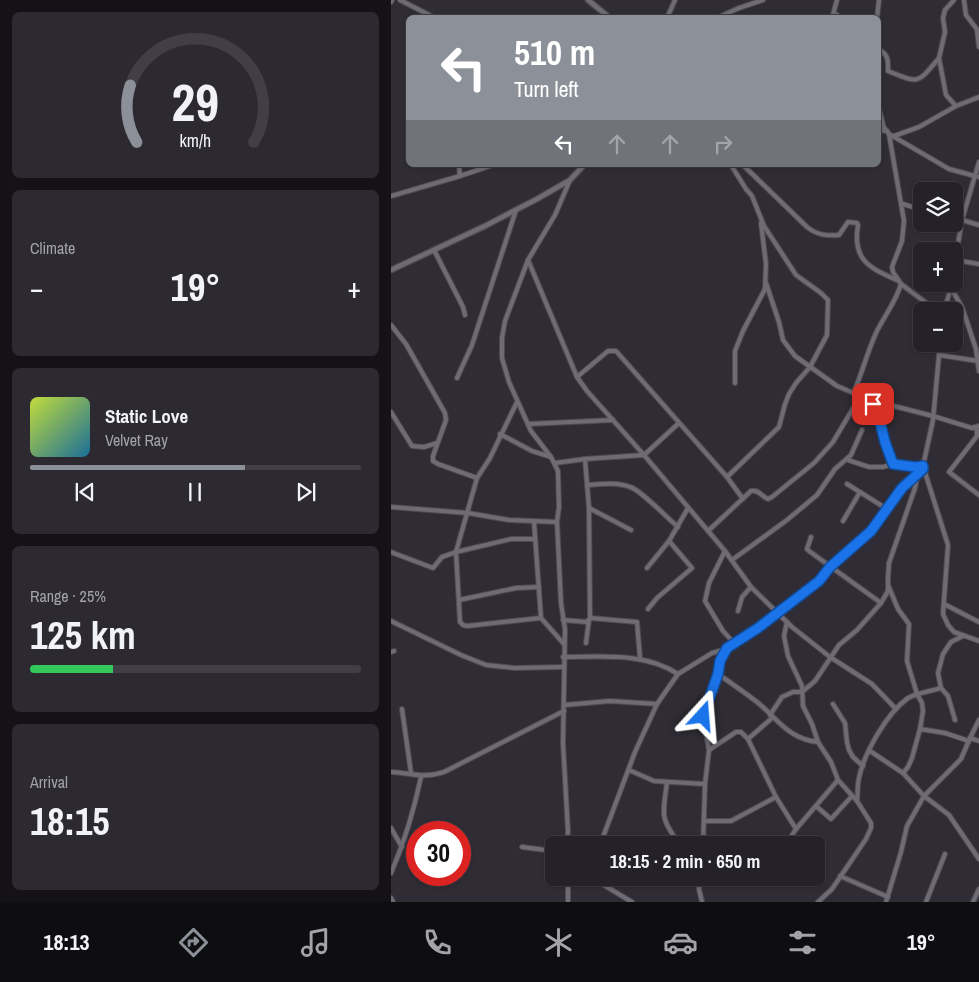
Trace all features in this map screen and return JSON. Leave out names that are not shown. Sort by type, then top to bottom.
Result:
[{"type":"street","points":[[401,0],[429,15]]},
{"type":"street","points":[[588,0],[606,15]]},
{"type":"street","points":[[668,15],[675,0]]},
{"type":"street","points":[[724,15],[763,0]]},
{"type":"street","points":[[833,15],[837,0]]},
{"type":"street","points":[[877,15],[879,0]]},
{"type":"street","points":[[954,0],[945,10],[943,18],[945,32],[939,58],[947,95],[956,106]]},
{"type":"street","points":[[964,0],[966,15],[978,31],[979,47]]},
{"type":"street","points":[[881,51],[888,59],[888,71],[911,80],[916,80],[923,75],[939,58]]},
{"type":"street","points":[[894,136],[919,127],[956,106],[979,97]]},
{"type":"street","points":[[853,392],[877,331],[896,300],[900,282],[892,267],[902,241],[905,221],[888,133],[881,116]]},
{"type":"street","points":[[881,131],[894,136],[949,169],[977,176]]},
{"type":"street","points":[[963,214],[977,176],[979,162]]},
{"type":"street","points":[[459,167],[459,176]]},
{"type":"street","points":[[391,196],[487,167]]},
{"type":"street","points":[[391,270],[516,210],[570,180],[582,167]]},
{"type":"street","points":[[727,478],[779,427],[789,394],[809,367],[827,335],[828,300],[821,292],[796,275],[773,240],[752,196],[745,189],[732,167]]},
{"type":"street","points":[[745,167],[815,233],[828,236],[839,235],[848,222],[857,223],[856,237],[861,256],[873,268],[900,282],[926,302]]},
{"type":"street","points":[[568,836],[563,743],[564,644],[557,522],[558,477],[555,463],[531,432],[517,402],[502,358],[502,338],[505,321],[528,260],[555,215],[570,180]]},
{"type":"street","points":[[903,204],[913,207]]},
{"type":"street","points":[[457,378],[473,345],[516,210]]},
{"type":"street","points":[[735,383],[735,351],[743,331],[761,299],[766,283],[761,218]]},
{"type":"street","points":[[963,221],[979,225]]},
{"type":"street","points":[[434,250],[463,307],[465,315]]},
{"type":"street","points":[[528,260],[577,377],[587,391],[725,550],[751,587],[787,622],[830,657],[872,684],[896,709]]},
{"type":"street","points":[[963,262],[979,264]]},
{"type":"street","points":[[766,283],[783,340],[795,356],[809,367],[837,386],[870,400],[968,427],[977,427],[977,436],[949,472],[978,493]]},
{"type":"street","points":[[955,292],[976,349],[979,371]]},
{"type":"street","points":[[391,325],[406,344],[445,413],[446,420],[437,443],[433,461],[477,478]]},
{"type":"street","points":[[577,377],[608,351],[616,351],[727,478],[743,499]]},
{"type":"street","points":[[939,352],[933,416],[923,468],[948,544],[943,614],[954,632],[979,641]]},
{"type":"street","points":[[939,355],[977,361]]},
{"type":"street","points":[[708,531],[751,491],[755,490],[768,499],[773,498],[814,462],[833,442],[861,395]]},
{"type":"street","points":[[870,400],[879,418],[893,464]]},
{"type":"street","points":[[517,402],[490,458],[477,478],[456,552],[460,622],[463,625],[541,618]]},
{"type":"street","points":[[391,412],[412,446],[424,447],[437,443]]},
{"type":"street","points":[[528,424],[613,420]]},
{"type":"street","points":[[555,463],[644,455],[679,423]]},
{"type":"street","points":[[848,460],[862,430]]},
{"type":"street","points":[[500,434],[532,451],[551,457]]},
{"type":"street","points":[[585,459],[589,508],[589,619],[586,643]]},
{"type":"street","points":[[732,560],[787,520],[817,495],[842,462],[848,460],[869,467],[893,464],[923,468]]},
{"type":"street","points":[[603,836],[635,752],[657,704],[678,674],[712,653],[735,644],[819,581],[830,567],[871,531],[902,488],[923,468]]},
{"type":"street","points":[[747,739],[771,716],[782,697],[793,692],[802,692],[815,681],[839,645],[857,630],[881,603],[888,591],[889,563],[915,488],[918,473]]},
{"type":"street","points":[[587,485],[611,484],[630,487],[640,492],[678,526]]},
{"type":"street","points":[[847,484],[887,509]]},
{"type":"street","points":[[843,521],[860,492]]},
{"type":"street","points":[[391,507],[468,513],[509,520],[557,522]]},
{"type":"street","points":[[589,508],[631,530]]},
{"type":"street","points":[[647,568],[669,541],[688,508]]},
{"type":"street","points":[[534,522],[541,618],[564,644]]},
{"type":"street","points":[[811,537],[807,548],[830,567],[881,603]]},
{"type":"street","points":[[391,552],[433,568],[442,557],[456,552],[511,539],[535,538]]},
{"type":"street","points":[[648,609],[657,598],[691,568],[669,541]]},
{"type":"street","points":[[725,550],[709,583],[705,602],[723,631],[735,644]]},
{"type":"street","points":[[888,585],[898,609],[909,624],[907,660],[923,711],[920,729],[908,767],[903,773]]},
{"type":"street","points":[[459,600],[516,588],[539,587]]},
{"type":"street","points":[[738,611],[742,598],[751,587]]},
{"type":"street","points":[[944,604],[979,622]]},
{"type":"street","points":[[563,620],[587,622],[589,619],[637,622],[640,658]]},
{"type":"street","points":[[391,621],[461,656],[486,665],[513,668],[563,667]]},
{"type":"street","points":[[787,622],[784,636],[785,646],[802,686],[803,706],[818,742],[831,762],[838,780],[857,801],[869,817],[871,823],[866,839],[832,889],[818,902]]},
{"type":"street","points":[[955,720],[948,696],[941,688],[938,673],[943,654],[951,642],[963,636]]},
{"type":"street","points":[[704,836],[705,784],[709,750],[703,716],[718,674],[720,661],[727,648]]},
{"type":"street","points":[[563,656],[640,658],[663,666],[678,674]]},
{"type":"street","points":[[718,674],[759,704],[791,733],[802,739],[818,742]]},
{"type":"street","points":[[857,801],[859,778],[863,766],[874,738],[885,721],[909,697],[941,688]]},
{"type":"street","points":[[564,705],[610,701],[657,704]]},
{"type":"street","points":[[833,704],[845,723],[849,750],[853,757],[863,766]]},
{"type":"street","points":[[402,709],[411,773]]},
{"type":"street","points":[[391,772],[430,776],[444,772],[564,711]]},
{"type":"street","points":[[885,902],[907,826],[924,796],[958,764],[979,720]]},
{"type":"street","points":[[920,729],[979,741]]},
{"type":"street","points":[[709,750],[736,732],[741,732],[747,739],[776,797],[796,829]]},
{"type":"street","points":[[870,751],[903,773],[924,796],[949,815],[979,859]]},
{"type":"street","points":[[629,770],[654,781],[705,784]]},
{"type":"street","points":[[391,873],[413,814],[421,776]]},
{"type":"street","points":[[792,836],[838,780]]},
{"type":"street","points":[[667,782],[663,815],[666,825],[674,836]]},
{"type":"street","points":[[816,806],[831,819],[852,796]]},
{"type":"street","points":[[705,821],[731,821],[776,797]]},
{"type":"street","points":[[391,828],[402,847]]},
{"type":"street","points":[[522,847],[545,850]]},
{"type":"street","points":[[926,902],[945,854]]},
{"type":"street","points":[[840,876],[888,896]]},
{"type":"street","points":[[567,886],[568,902]]},
{"type":"street","points":[[605,886],[631,902]]},
{"type":"street","points":[[699,886],[702,902]]},
{"type":"street","points":[[973,902],[979,888]]},
{"type":"street","points":[[391,898],[393,902]]},
{"type":"route","points":[[703,716],[718,674],[720,661],[727,648],[758,628],[819,581],[830,567],[871,531],[902,488],[923,469],[923,466],[915,467],[893,464],[873,404]]}]
